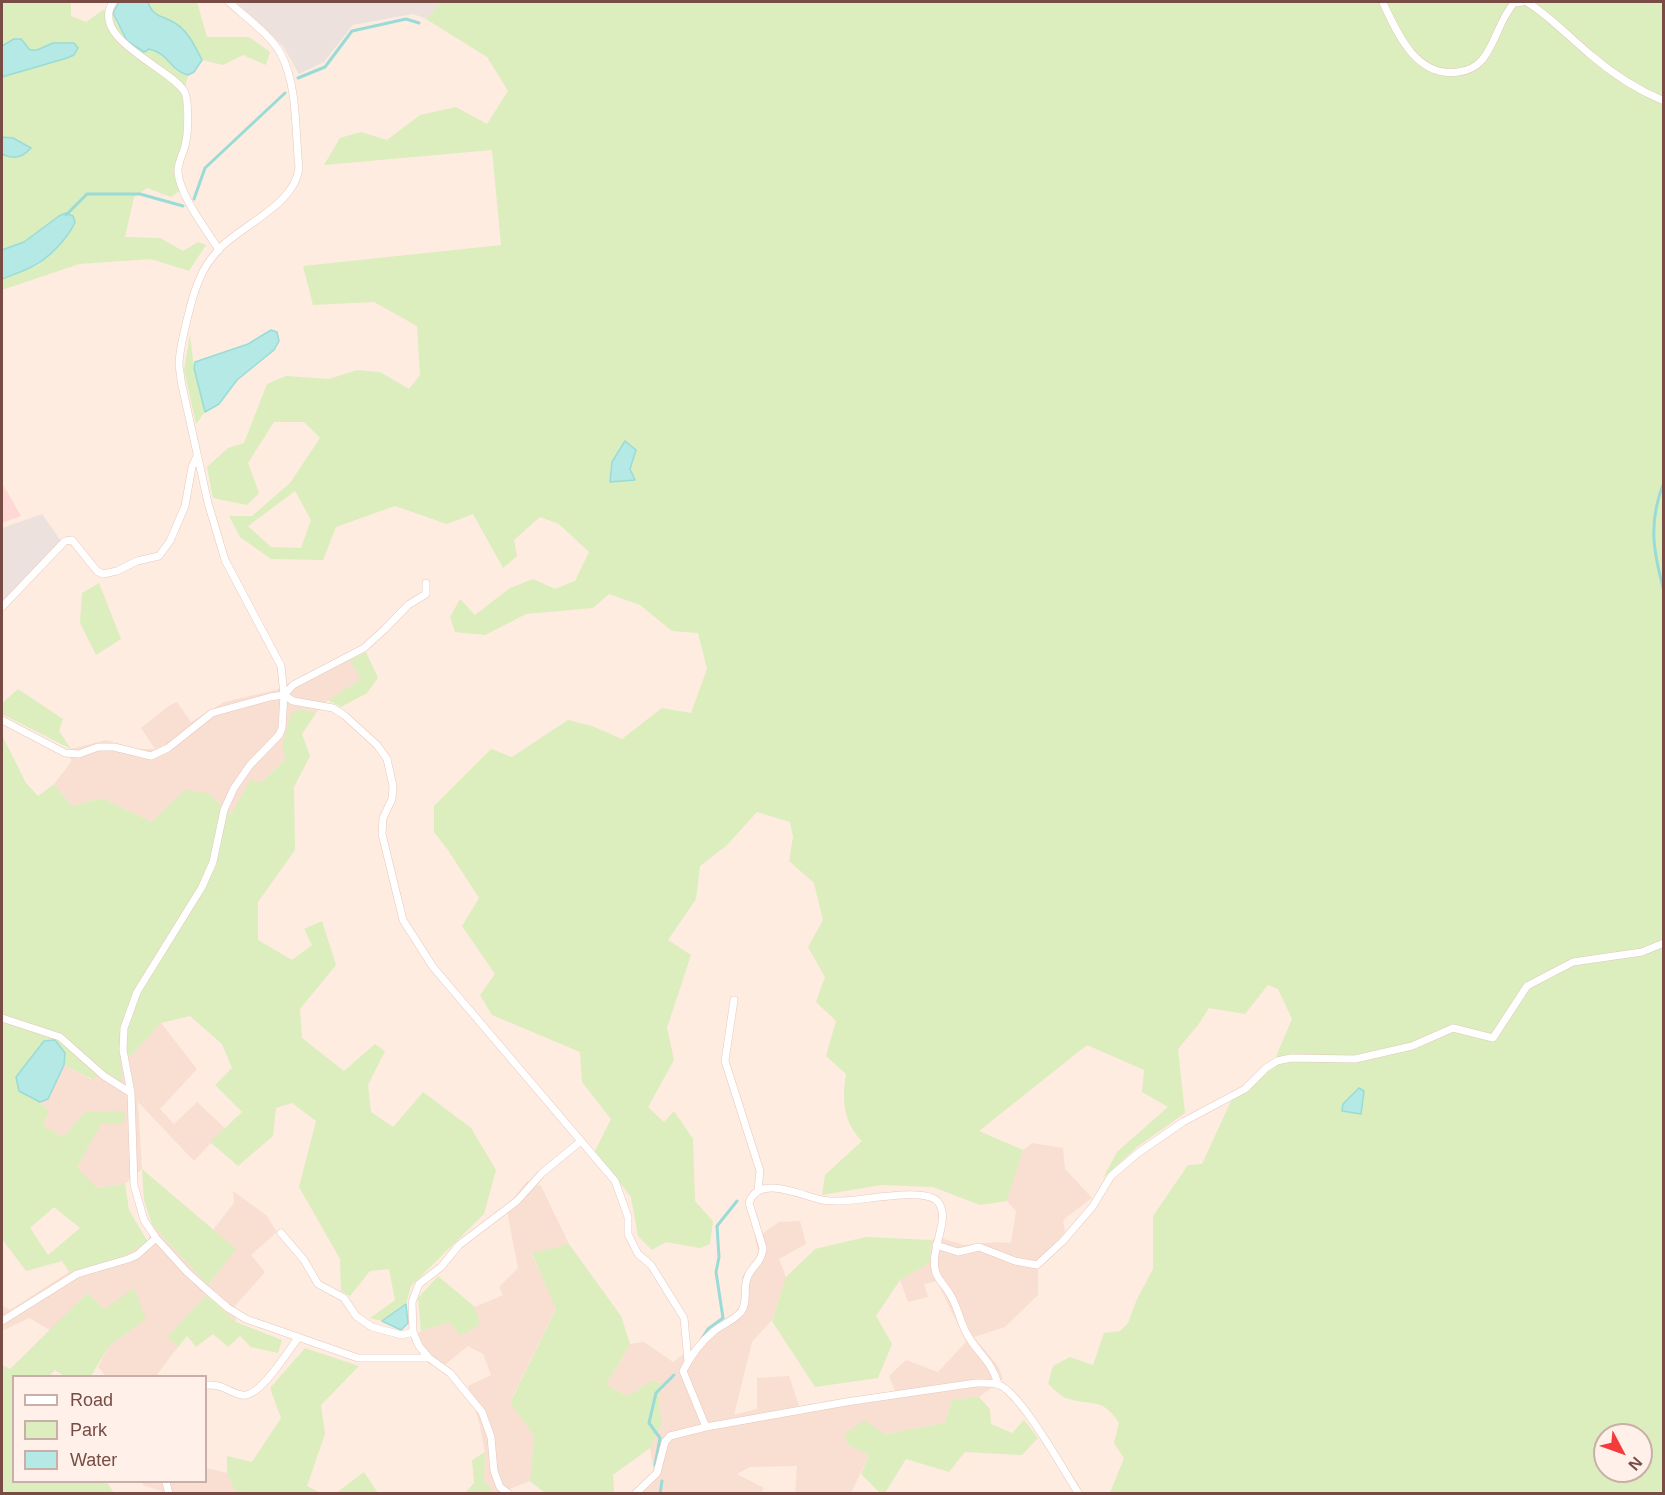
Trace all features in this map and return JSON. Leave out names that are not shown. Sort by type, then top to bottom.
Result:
[{"type":"street","points":[[113,2],[108,14],[109,21],[122,42],[177,84],[185,93],[187,140],[178,172],[187,201],[219,250]]},
{"type":"street","points":[[228,2],[280,52],[292,91],[297,178],[281,201],[232,236],[208,262],[199,279],[179,363],[197,456],[225,560],[281,666],[284,695],[282,728],[279,735],[250,765],[234,788],[224,810],[213,862],[202,887],[137,992],[129,1011],[124,1028],[123,1050],[131,1093],[134,1185],[144,1220],[156,1238],[187,1272],[228,1308],[246,1319],[357,1358],[429,1358]]},
{"type":"street","points":[[1383,2],[1403,45],[1430,68],[1452,73],[1469,70],[1478,65],[1490,49],[1505,13],[1514,3],[1522,2]]},
{"type":"street","points":[[1527,2],[1543,12],[1615,75],[1664,102]]},
{"type":"street","points":[[2,607],[65,541],[72,540],[97,572],[103,574],[117,571],[137,561],[159,556],[170,541],[185,506],[192,467],[197,456]]},
{"type":"street","points":[[284,695],[293,685],[364,648],[408,605],[426,594],[426,583]]},
{"type":"street","points":[[2,720],[65,753],[79,754],[98,747],[114,747],[151,756],[168,748],[212,713],[270,696],[284,695],[293,701],[333,708],[377,745],[387,759],[393,786],[393,799],[383,819],[382,834],[403,920],[433,967],[615,1181],[628,1217],[628,1234],[638,1254],[651,1266],[684,1318],[688,1361]]},
{"type":"street","points":[[936,1245],[958,1252],[979,1247],[1015,1261],[1037,1265],[1063,1241],[1093,1206],[1111,1176],[1138,1153],[1183,1122],[1245,1089],[1266,1068],[1277,1061],[1291,1058],[1355,1059],[1412,1046],[1454,1028],[1493,1038],[1527,986],[1573,962],[1642,952],[1664,943]]},
{"type":"street","points":[[706,1427],[683,1371],[688,1361],[714,1331],[732,1320],[742,1310],[746,1301],[745,1282],[763,1256],[763,1248],[749,1203],[758,1190],[760,1171],[725,1061],[734,1000]]},
{"type":"street","points":[[2,1018],[60,1037],[104,1076],[131,1093]]},
{"type":"street","points":[[508,1494],[500,1487],[494,1471],[491,1437],[482,1412],[450,1373],[429,1358],[420,1346],[413,1332],[412,1302],[419,1284],[441,1267],[459,1245],[517,1201],[542,1173],[581,1141]]},
{"type":"street","points":[[758,1190],[780,1189],[821,1200],[846,1202],[918,1194],[930,1196],[942,1208],[943,1218],[936,1245],[934,1262],[936,1275],[952,1296],[967,1335],[994,1370],[998,1384]]},
{"type":"street","points":[[281,1233],[304,1260],[318,1284],[344,1298],[356,1316],[372,1327],[402,1335],[413,1332]]},
{"type":"street","points":[[2,1322],[77,1274],[137,1255],[156,1238]]},
{"type":"street","points":[[207,1385],[228,1388],[243,1395],[253,1394],[298,1338]]},
{"type":"street","points":[[635,1494],[657,1473],[665,1442],[670,1436],[706,1427],[858,1400],[976,1383],[998,1384],[1023,1407],[1079,1494]]},
{"type":"shaded area","points":[[236,2],[442,2],[426,19],[413,14],[353,25],[324,62],[299,74],[283,46]]},
{"type":"shaded area","points":[[2,483],[21,516],[2,523]]},
{"type":"shaded area","points":[[42,514],[61,541],[2,602],[2,528]]},
{"type":"shaded area","points":[[347,653],[361,679],[328,700],[316,713],[301,709],[286,759],[260,783],[251,780],[231,814],[208,793],[152,822],[102,798],[72,806],[54,784],[71,762],[71,749],[106,740],[137,749],[155,749],[141,728],[177,702],[191,722],[224,702],[276,690]]},
{"type":"shaded area","points":[[161,1023],[197,1069],[160,1109],[174,1124],[197,1102],[225,1128],[194,1161],[138,1102],[142,1169],[125,1184],[97,1188],[77,1167],[101,1123],[85,1112],[63,1137],[43,1125],[49,1111],[40,1102],[48,1099],[64,1065],[91,1079],[120,1059],[133,1054]]},
{"type":"shaded area","points":[[1032,1143],[1063,1148],[1065,1169],[1092,1198],[1063,1220],[1065,1232],[1038,1262],[1038,1295],[1005,1327],[974,1337],[998,1366],[1003,1379],[979,1397],[952,1400],[945,1423],[885,1434],[844,1435],[848,1445],[869,1455],[851,1493],[795,1493],[797,1466],[750,1467],[737,1474],[764,1488],[761,1493],[632,1493],[654,1473],[650,1448],[662,1424],[659,1403],[661,1383],[651,1381],[628,1396],[606,1385],[630,1344],[644,1342],[673,1362],[693,1347],[712,1328],[735,1313],[744,1298],[742,1277],[759,1254],[755,1239],[779,1222],[800,1221],[806,1244],[779,1259],[786,1277],[772,1320],[752,1342],[734,1415],[757,1409],[757,1378],[789,1376],[799,1406],[895,1391],[889,1376],[906,1360],[938,1372],[966,1342],[937,1281],[924,1284],[928,1297],[908,1302],[900,1280],[930,1263],[931,1240],[944,1239],[964,1245],[1011,1243],[1016,1211],[1007,1201],[1023,1150]]},
{"type":"shaded area","points":[[527,1181],[541,1186],[569,1244],[532,1254],[556,1308],[510,1402],[534,1436],[530,1481],[494,1494],[484,1480],[485,1452],[468,1386],[491,1375],[483,1354],[468,1346],[446,1364],[430,1365],[411,1340],[421,1331],[450,1322],[480,1324],[475,1307],[503,1295],[499,1287],[518,1268],[507,1211]]},
{"type":"shaded area","points":[[233,1191],[266,1215],[277,1232],[251,1255],[265,1272],[235,1306],[236,1322],[207,1295],[167,1337],[178,1347],[157,1375],[105,1375],[98,1367],[109,1346],[146,1319],[105,1309],[87,1293],[50,1330],[29,1318],[2,1331],[2,1305],[10,1310],[69,1272],[121,1258],[148,1242],[152,1225],[208,1285],[235,1249],[213,1230],[234,1203]]},
{"type":"shaded area","points":[[207,1468],[227,1473],[234,1490],[252,1493],[162,1493],[143,1483],[207,1483]]},
{"type":"green space","points":[[2,2],[71,2],[71,16],[86,22],[103,10],[113,13],[118,26],[149,49],[159,51],[176,70],[188,75],[183,96],[184,141],[175,171],[181,190],[171,197],[147,188],[134,197],[125,237],[160,238],[183,251],[198,242],[206,245],[189,271],[151,259],[79,264],[2,290],[2,279],[39,265],[75,222],[72,216],[66,213],[24,242],[2,250],[2,154],[8,158],[13,138],[2,137],[2,77],[67,58],[53,43],[37,50],[30,50],[21,39],[14,39],[2,46]]},
{"type":"green space","points":[[148,2],[197,2],[207,37],[249,37],[270,52],[266,65],[243,55],[223,65],[202,60],[190,38],[182,29],[155,13]]},
{"type":"green space","points":[[442,2],[1663,2],[1663,1493],[1110,1493],[1124,1458],[1114,1443],[1119,1423],[1102,1406],[1061,1396],[1048,1384],[1053,1366],[1070,1357],[1093,1365],[1104,1333],[1120,1331],[1128,1323],[1137,1299],[1153,1269],[1153,1216],[1188,1165],[1202,1164],[1231,1101],[1274,1067],[1292,1019],[1278,989],[1268,985],[1245,1014],[1209,1008],[1178,1049],[1185,1113],[1137,1147],[1103,1178],[1117,1152],[1168,1107],[1142,1092],[1144,1070],[1087,1045],[979,1131],[1023,1150],[1007,1201],[980,1205],[933,1187],[881,1185],[822,1195],[825,1175],[862,1141],[851,1126],[845,1110],[846,1074],[826,1056],[836,1021],[816,1002],[825,977],[808,947],[823,920],[814,883],[789,861],[793,837],[790,822],[757,812],[727,845],[700,866],[696,899],[668,940],[691,955],[667,1028],[674,1060],[648,1107],[664,1122],[674,1111],[693,1139],[695,1201],[713,1221],[710,1244],[700,1248],[666,1242],[652,1250],[638,1236],[631,1197],[595,1151],[611,1119],[582,1082],[580,1052],[492,1015],[480,995],[495,974],[462,926],[479,898],[434,832],[434,806],[491,749],[512,757],[568,720],[592,726],[622,739],[662,708],[691,713],[707,669],[698,633],[672,631],[640,605],[609,594],[593,608],[526,614],[485,635],[455,632],[450,617],[460,599],[475,615],[510,588],[533,579],[555,589],[575,581],[589,552],[559,524],[540,517],[514,540],[517,556],[503,568],[473,514],[447,524],[395,506],[336,527],[323,560],[271,559],[240,537],[229,516],[252,516],[290,483],[320,438],[304,422],[274,422],[248,463],[259,493],[247,505],[213,498],[207,467],[228,448],[244,443],[267,384],[286,376],[329,379],[357,370],[380,372],[409,389],[420,375],[417,326],[374,302],[313,305],[303,266],[501,245],[492,150],[324,165],[340,138],[361,132],[387,140],[420,115],[456,107],[487,124],[508,91],[487,57],[426,19]],"holes":[[[636,451],[630,469],[634,480],[612,462]],[[295,491],[311,520],[301,548],[271,547],[248,526]]]},
{"type":"green space","points":[[190,335],[194,368],[205,412],[196,424],[184,370]]},
{"type":"green space","points":[[99,583],[121,639],[96,655],[80,623],[82,593]]},
{"type":"green space","points":[[366,652],[378,678],[367,693],[341,707],[328,700],[361,679],[350,660]]},
{"type":"green space","points":[[18,689],[63,719],[59,731],[71,749],[2,714],[2,703]]},
{"type":"green space","points":[[301,709],[316,713],[302,734],[310,756],[294,787],[295,850],[258,902],[258,940],[292,960],[312,945],[304,929],[322,921],[336,965],[300,1009],[302,1038],[344,1071],[375,1044],[385,1051],[368,1085],[371,1112],[393,1127],[423,1092],[471,1128],[496,1170],[484,1214],[411,1286],[406,1304],[382,1321],[370,1318],[395,1300],[389,1269],[370,1271],[350,1296],[341,1291],[340,1259],[299,1187],[316,1121],[292,1103],[276,1108],[273,1136],[238,1166],[210,1142],[242,1112],[215,1085],[232,1068],[222,1044],[190,1016],[161,1023],[133,1054],[120,1059],[122,1083],[105,1071],[92,1079],[64,1065],[65,1053],[19,1091],[40,1102],[49,1111],[43,1125],[63,1137],[85,1112],[125,1111],[124,1124],[101,1124],[77,1167],[97,1188],[125,1184],[129,1210],[148,1242],[121,1258],[69,1272],[62,1261],[26,1271],[2,1239],[2,735],[26,783],[38,796],[54,784],[72,806],[102,798],[152,822],[185,790],[208,793],[231,814],[251,779],[260,783],[286,759],[282,746],[291,713]],"holes":[[[54,1207],[80,1228],[48,1255],[30,1228]]]},
{"type":"green space","points":[[142,1169],[236,1249],[208,1285],[152,1225],[144,1200]]},
{"type":"green space","points":[[866,1237],[931,1240],[930,1263],[900,1280],[876,1316],[892,1344],[878,1378],[815,1387],[772,1321],[786,1277],[815,1249]]},
{"type":"green space","points":[[569,1244],[621,1316],[630,1344],[606,1385],[628,1396],[651,1381],[661,1383],[659,1403],[662,1424],[650,1448],[613,1475],[614,1492],[612,1493],[545,1493],[530,1481],[534,1436],[510,1403],[556,1309],[532,1253]]},
{"type":"green space","points":[[438,1276],[475,1307],[480,1324],[460,1336],[450,1322],[421,1331],[418,1298]]},
{"type":"green space","points":[[134,1288],[146,1319],[109,1346],[92,1375],[62,1375],[55,1370],[50,1375],[12,1375],[12,1483],[108,1483],[114,1493],[11,1494],[2,1491],[2,1365],[10,1369],[87,1293],[105,1309]]},
{"type":"green space","points":[[207,1295],[236,1322],[282,1340],[278,1353],[251,1347],[240,1336],[228,1347],[213,1334],[196,1347],[187,1336],[178,1347],[167,1337]]},
{"type":"green space","points":[[305,1348],[359,1366],[321,1405],[325,1434],[307,1486],[321,1493],[252,1494],[234,1490],[227,1473],[227,1456],[252,1462],[281,1418],[270,1388]]},
{"type":"green space","points":[[979,1397],[990,1409],[991,1424],[1012,1433],[1024,1420],[1038,1438],[1022,1455],[965,1452],[949,1472],[906,1459],[885,1493],[880,1493],[861,1474],[869,1455],[848,1445],[844,1435],[864,1420],[885,1434],[945,1423],[952,1400]]},
{"type":"green space","points":[[485,1452],[484,1480],[494,1493],[465,1493],[474,1483],[472,1460]]},
{"type":"green space","points":[[364,1472],[378,1493],[336,1493]]},
{"type":"water","points":[[119,2],[148,2],[155,13],[178,25],[190,38],[202,60],[194,72],[188,75],[182,73],[156,51],[149,49],[144,52],[127,41],[113,13]]},
{"type":"water","points":[[14,39],[21,39],[30,50],[37,50],[53,43],[74,43],[78,48],[74,55],[67,58],[2,77],[2,46]]},
{"type":"water","points":[[2,137],[13,138],[31,148],[18,157],[6,156],[2,154]]},
{"type":"water","points":[[66,213],[73,216],[75,222],[68,235],[55,250],[35,265],[2,279],[2,250],[24,242]]},
{"type":"water","points":[[271,330],[277,332],[279,341],[274,350],[237,380],[219,404],[205,412],[194,368],[195,362],[248,344]]},
{"type":"water","points":[[625,441],[636,450],[630,469],[635,480],[610,482],[612,462]]},
{"type":"water","points":[[55,1040],[65,1053],[64,1065],[48,1099],[40,1102],[19,1091],[16,1077],[44,1041]]},
{"type":"water","points":[[1359,1088],[1364,1091],[1361,1114],[1342,1111],[1343,1104]]},
{"type":"water","points":[[406,1304],[408,1323],[401,1330],[382,1321]]},
{"type":"waterway","points":[[298,78],[325,67],[352,31],[406,19],[419,23]]},
{"type":"waterway","points":[[194,199],[205,168],[285,93]]},
{"type":"waterway","points":[[66,215],[87,194],[140,194],[183,206]]},
{"type":"waterway","points":[[1664,482],[1654,524],[1657,563],[1664,591]]},
{"type":"waterway","points":[[701,1340],[708,1329],[723,1318],[716,1272],[719,1257],[717,1226],[737,1201]]},
{"type":"waterway","points":[[655,1465],[660,1438],[649,1423],[656,1393],[674,1375]]},
{"type":"waterway","points":[[660,1494],[662,1481]]}]
